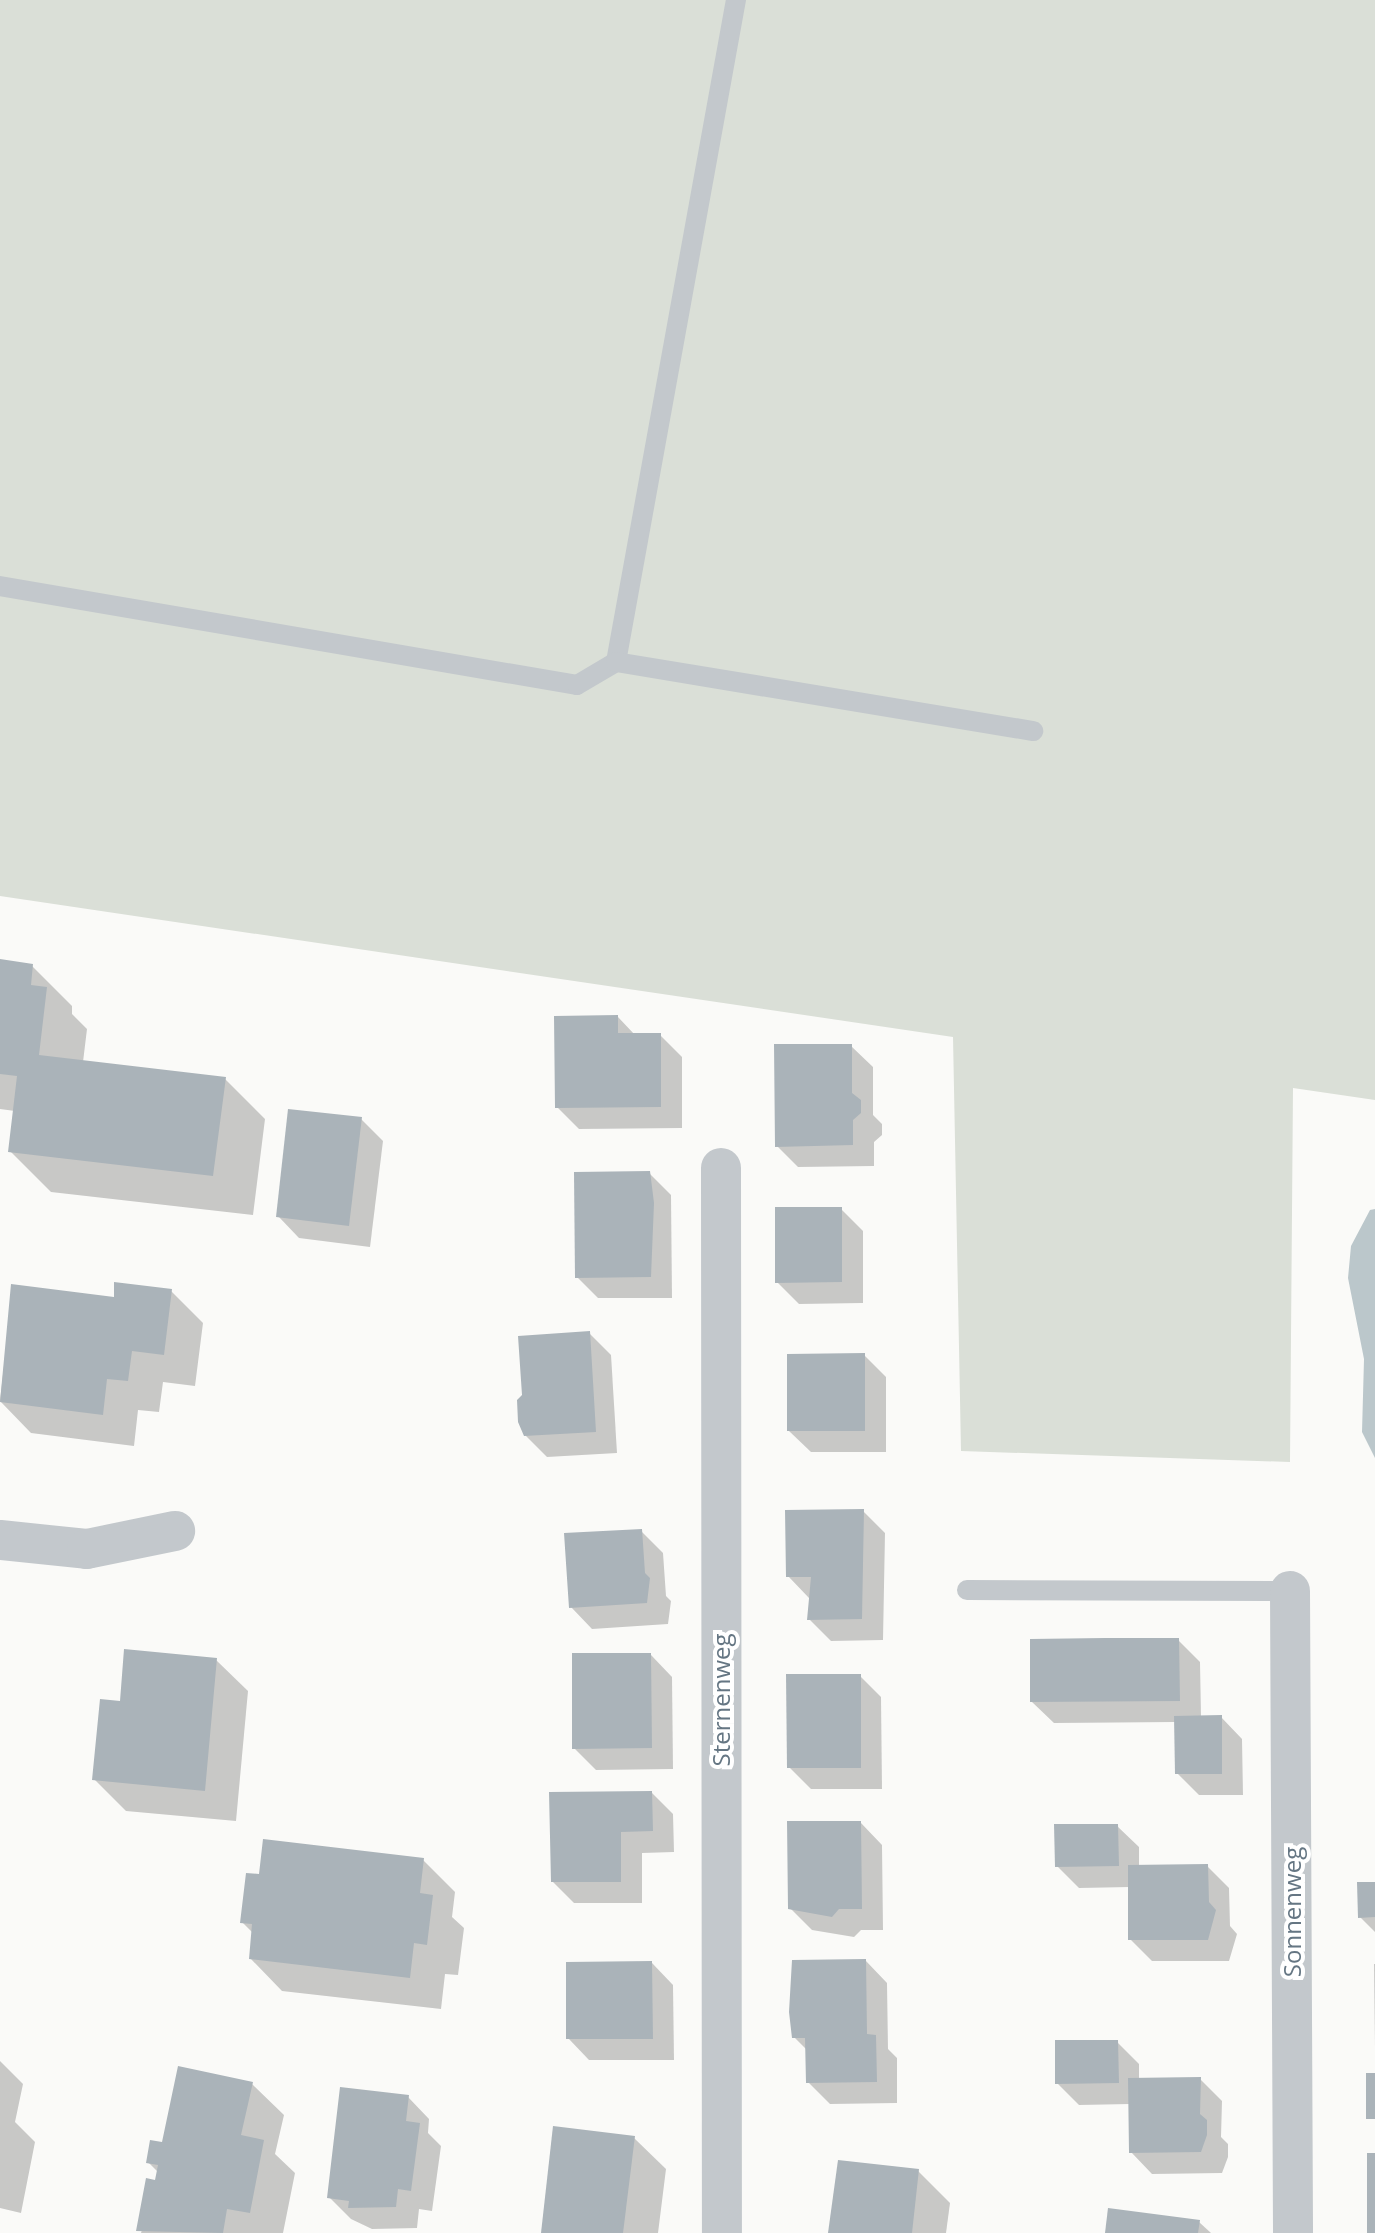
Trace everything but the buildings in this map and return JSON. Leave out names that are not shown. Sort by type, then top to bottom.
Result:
[{"type":"street","name":"Sternenweg","points":[[721,1168],[722,2233]]},
{"type":"street","points":[[0,1540],[87,1549],[175,1531]]},
{"type":"street","name":"Sonnenweg","points":[[1290,1591],[1293,2233]]},
{"type":"lane","points":[[616,662],[736,0]]},
{"type":"lane","points":[[0,586],[577,685],[616,662],[1033,731]]},
{"type":"lane","points":[[967,1590],[1290,1591]]},
{"type":"shaded area","points":[[0,0],[1375,0],[1375,1100],[1293,1088],[1290,1462],[961,1451],[953,1037],[0,896]]},
{"type":"shaded area","points":[[1375,1209],[1375,1458],[1362,1432],[1364,1359],[1348,1278],[1351,1246],[1370,1210]]}]
